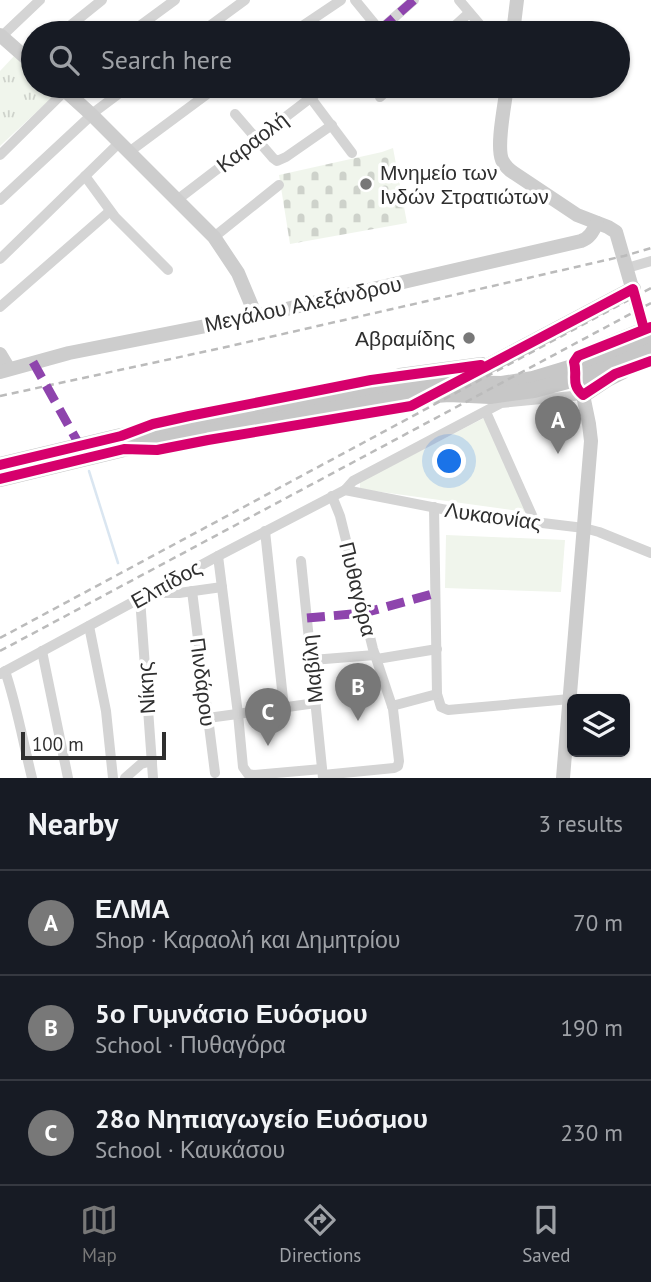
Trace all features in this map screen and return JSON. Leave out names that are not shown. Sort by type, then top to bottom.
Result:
[{"type":"main road","points":[[122,442],[157,450],[411,406],[633,289]]},
{"type":"main road","points":[[206,426],[284,405],[409,386],[448,383],[502,384],[533,379],[586,363],[649,331]]},
{"type":"main road","points":[[0,465],[206,426],[396,398],[449,394],[490,396],[534,390],[580,378],[651,351]]},
{"type":"main road","points":[[583,395],[614,374],[651,361]]},
{"type":"main road","points":[[0,480],[122,442],[153,424],[371,380],[495,363]]},
{"type":"street","points":[[21,53],[0,37],[40,0]]},
{"type":"street","points":[[76,21],[102,0]]},
{"type":"street","points":[[146,21],[175,0]]},
{"type":"street","points":[[216,21],[245,0]]},
{"type":"street","points":[[310,21],[341,0]]},
{"type":"street","points":[[355,0],[373,21]]},
{"type":"street","points":[[392,21],[414,0]]},
{"type":"street","points":[[459,0],[476,21]]},
{"type":"street","points":[[514,21],[517,0]]},
{"type":"street","points":[[460,21],[469,13]]},
{"type":"street","points":[[0,155],[54,98]]},
{"type":"street","points":[[76,98],[214,237],[237,273],[256,316]]},
{"type":"street","points":[[0,200],[114,98]]},
{"type":"street","points":[[0,258],[85,176],[200,98]]},
{"type":"street","name":"Καραολή","points":[[177,200],[309,98]]},
{"type":"street","points":[[311,98],[352,153]]},
{"type":"street","points":[[506,98],[500,146],[505,165],[577,215],[616,232],[649,331],[578,356],[574,362],[585,387],[583,395],[590,441],[570,694]]},
{"type":"street","points":[[235,114],[275,160],[286,157],[332,125]]},
{"type":"street","points":[[85,176],[110,211],[168,270]]},
{"type":"street","points":[[214,237],[279,185]]},
{"type":"street","points":[[0,307],[110,211]]},
{"type":"street","name":"Μεγάλου Αλεξάνδρου","points":[[5,370],[69,353],[256,316],[581,241],[588,238],[597,223]]},
{"type":"street","points":[[627,268],[651,261]]},
{"type":"street","points":[[0,354],[5,370]]},
{"type":"street","points":[[332,496],[345,490],[353,481],[501,403],[583,395]]},
{"type":"street","points":[[486,412],[535,522]]},
{"type":"street","name":"Λυκαονίας","points":[[345,490],[467,514],[584,528],[651,554]]},
{"type":"street","name":"Ελπίδος","points":[[3,672],[332,496]]},
{"type":"street","name":"Πυθαγόρα","points":[[323,774],[387,769],[396,767],[400,761],[395,719],[376,657],[340,516],[332,496]]},
{"type":"street","points":[[435,507],[437,694],[441,707],[448,710],[567,699]]},
{"type":"street","points":[[265,531],[284,708]]},
{"type":"street","points":[[218,556],[243,767],[247,774],[253,776],[323,774]]},
{"type":"street","name":"Μαβίλη","points":[[301,561],[323,774]]},
{"type":"street","points":[[160,587],[165,593],[222,587]]},
{"type":"street","name":"Πινδάρου","points":[[192,591],[215,773]]},
{"type":"street","name":"Νίκης","points":[[140,598],[153,778]]},
{"type":"street","points":[[89,626],[106,711],[113,778]]},
{"type":"street","points":[[312,660],[376,657],[437,649]]},
{"type":"street","points":[[42,652],[68,778]]},
{"type":"street","points":[[3,672],[13,694],[32,778]]},
{"type":"street","points":[[391,706],[437,694]]},
{"type":"street","points":[[208,718],[316,704]]},
{"type":"street","points":[[564,778],[567,738]]},
{"type":"street","points":[[125,778],[141,764],[152,761]]},
{"type":"green space","points":[[15,55],[21,60],[21,98],[52,98],[0,146],[0,71]]},
{"type":"green space","points":[[393,148],[407,223],[290,244],[279,175]]},
{"type":"green space","points":[[484,418],[526,512],[360,489],[360,482]]},
{"type":"green space","points":[[446,535],[565,540],[561,592],[445,588]]},
{"type":"waterway","points":[[89,471],[118,563]]},
{"type":"railway","points":[[0,396],[226,347],[651,248]]},
{"type":"railway","points":[[0,638],[651,288]]},
{"type":"railway","points":[[0,651],[651,303]]},
{"type":"marked path","points":[[390,21],[414,0]]},
{"type":"marked path","points":[[33,362],[80,446]]},
{"type":"marked path","points":[[307,618],[364,613],[436,593]]},
{"type":"cycle path","points":[[0,479],[124,449],[157,450],[411,406],[633,289],[644,329]]},
{"type":"cycle path","points":[[651,327],[578,356],[574,362],[575,383],[583,395],[615,374],[651,361]]},
{"type":"cycle path","points":[[0,465],[121,436],[153,424],[189,416],[371,380],[481,365]]},
{"type":"place","name":"Μνημείο των Ινδών Στρατιώτων","points":[[366,184]]},
{"type":"place","name":"Αβραμίδης","points":[[469,338]]},
{"type":"place","name":"ΕΛΜΑ","points":[[558,454]]},
{"type":"place","name":"5ο Γυμνάσιο Ευόσμου","points":[[358,721]]},
{"type":"place","name":"28ο Νηπιαγωγείο Ευόσμου","points":[[268,746]]}]
